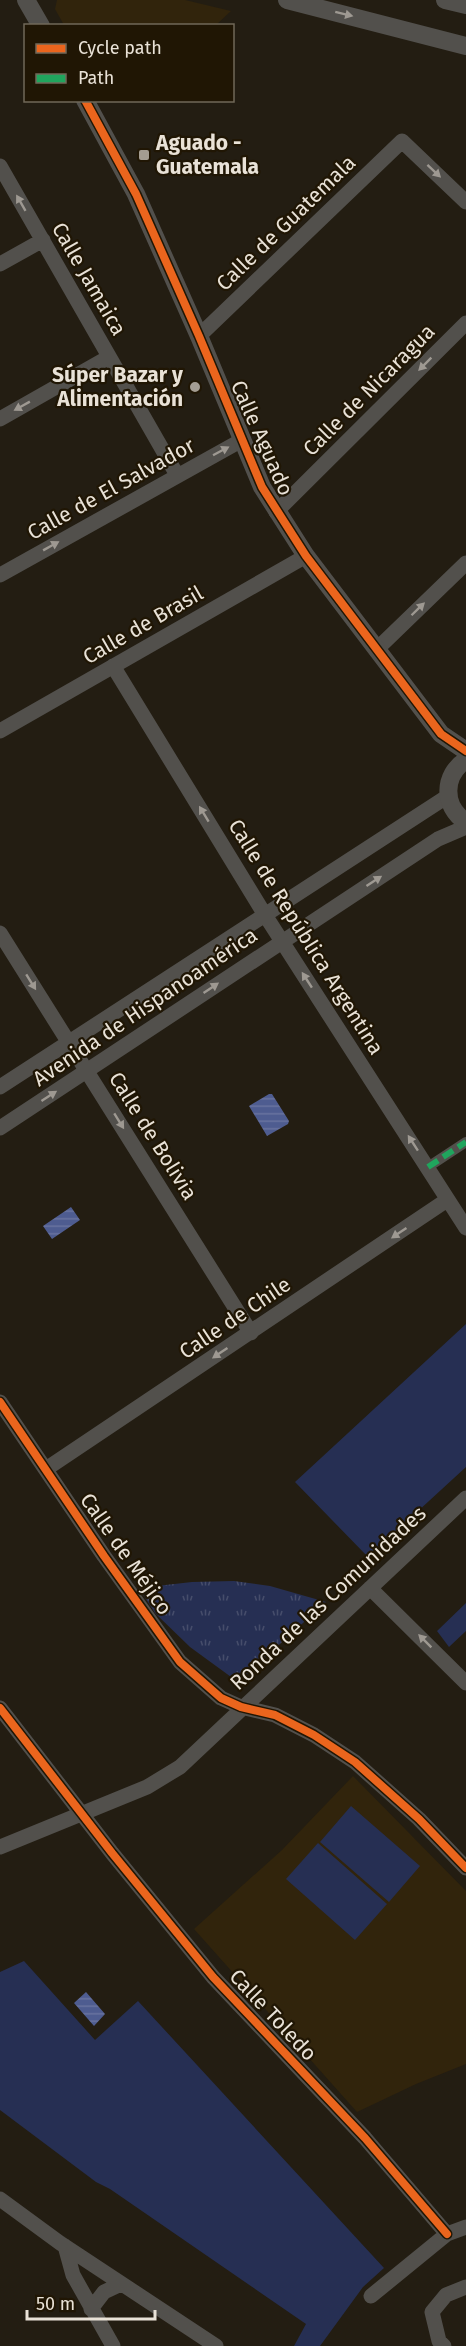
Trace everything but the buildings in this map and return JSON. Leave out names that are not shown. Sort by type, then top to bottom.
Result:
[{"type":"street","points":[[26,0],[40,24]]},
{"type":"street","points":[[287,0],[466,46]]},
{"type":"street","points":[[445,0],[466,5]]},
{"type":"street","name":"Calle Aguado","points":[[86,102],[136,194],[262,487],[276,512],[306,556],[441,734],[466,751]]},
{"type":"street","name":"Calle de Guatemala","points":[[199,336],[402,141],[466,202]]},
{"type":"street","name":"Calle Jamaica","points":[[0,166],[177,475]]},
{"type":"street","points":[[0,264],[43,240]]},
{"type":"street","name":"Calle de Nicaragua","points":[[276,512],[466,323]]},
{"type":"street","points":[[0,419],[110,357]]},
{"type":"street","name":"Calle de El Salvador","points":[[0,575],[242,440]]},
{"type":"street","name":"Calle de Brasil","points":[[0,731],[306,556]]},
{"type":"street","points":[[376,650],[466,563]]},
{"type":"street","name":"Calle de República Argentina","points":[[113,666],[265,915],[466,1228]]},
{"type":"street","name":"Calle Aguado","points":[[441,734],[451,776]]},
{"type":"street","points":[[466,760],[456,767],[451,776],[448,796],[456,814],[466,822]]},
{"type":"street","name":"Avenida de Hispanoamérica","points":[[0,1087],[448,796]]},
{"type":"street","name":"Avenida de Hispanoamérica","points":[[0,1128],[438,839],[466,826]]},
{"type":"street","name":"Calle de Bolivia","points":[[0,933],[251,1333]]},
{"type":"street","points":[[428,1167],[466,1142]]},
{"type":"street","name":"Calle de Chile","points":[[46,1469],[447,1200]]},
{"type":"street","name":"Calle de Méjico","points":[[0,1402],[104,1556],[180,1662],[222,1698],[241,1707],[275,1714],[314,1735],[355,1762],[419,1819],[466,1868]]},
{"type":"street","name":"Ronda de las Comunidades","points":[[0,1846],[147,1787],[180,1767],[241,1707],[466,1498]]},
{"type":"street","points":[[370,1588],[466,1683]]},
{"type":"street","name":"Calle Toledo","points":[[0,1708],[213,1977],[365,2138],[447,2234]]},
{"type":"street","points":[[0,2199],[65,2246],[216,2346]]},
{"type":"street","points":[[371,2296],[447,2234],[466,2227]]},
{"type":"street","points":[[65,2246],[73,2275],[113,2346]]},
{"type":"street","points":[[91,2309],[104,2292],[121,2284]]},
{"type":"street","points":[[444,2346],[439,2341],[432,2312],[446,2295],[466,2288]]},
{"type":"shaded area","points":[[57,0],[185,0],[231,11],[217,24],[63,24],[55,9]]},
{"type":"shaded area","points":[[272,1094],[289,1121],[288,1124],[267,1136],[249,1106]]},
{"type":"shaded area","points":[[71,1207],[80,1220],[52,1239],[43,1226]]},
{"type":"shaded area","points":[[353,1776],[466,1891],[466,2064],[416,2084],[357,2112],[194,1929],[282,1850]]},
{"type":"shaded area","points":[[86,1992],[105,2014],[94,2026],[74,2003]]},
{"type":"green space","points":[[466,1324],[466,1467],[368,1557],[295,1482]]},
{"type":"green space","points":[[234,1581],[270,1586],[326,1602],[238,1682],[190,1647],[155,1613],[139,1588],[192,1582]]},
{"type":"green space","points":[[466,1603],[466,1631],[449,1647],[437,1631]]},
{"type":"green space","points":[[351,1806],[420,1866],[389,1902],[320,1842]]},
{"type":"green space","points":[[318,1843],[387,1904],[355,1940],[286,1879]]},
{"type":"green space","points":[[24,1961],[95,2040],[138,2001],[384,2268],[363,2287],[320,2346],[294,2346],[306,2324],[110,2189],[96,2182],[0,2110],[0,1972]]},
{"type":"marked path","points":[[428,1167],[466,1142]]},
{"type":"cycle path","points":[[86,102],[136,194],[262,487],[306,556],[441,734],[466,751]]},
{"type":"cycle path","points":[[0,1402],[104,1556],[180,1662],[221,1698],[241,1707],[275,1715],[314,1735],[355,1762],[419,1819],[466,1868]]},
{"type":"cycle path","points":[[0,1708],[112,1853],[213,1977],[365,2138],[447,2234]]},
{"type":"place","name":"Aguado - Guatemala","points":[[144,155]]},
{"type":"place","name":"Súper Bazar y Alimentación","points":[[195,387]]}]
